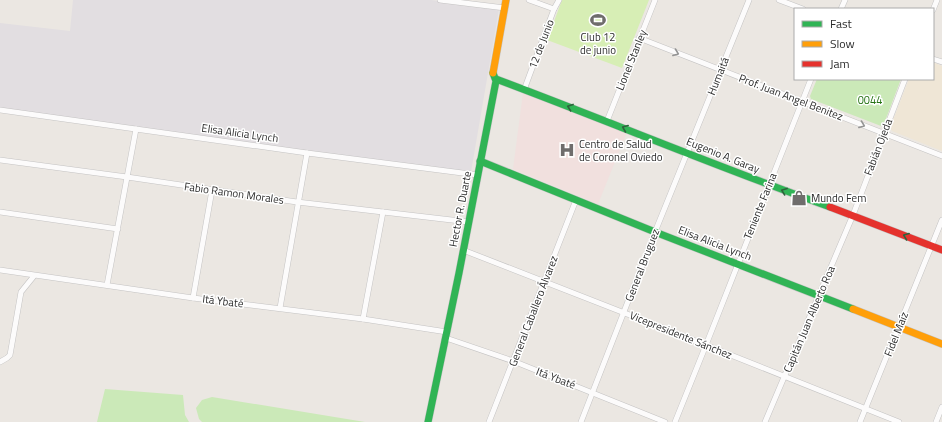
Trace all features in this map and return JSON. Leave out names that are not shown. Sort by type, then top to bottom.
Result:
[{"type":"street","points":[[440,0],[505,8]]},
{"type":"street","name":"Hector R. Duarte","points":[[428,422],[469,222],[496,79],[493,72],[506,0]]},
{"type":"street","points":[[528,0],[554,10]]},
{"type":"street","name":"12 de Junio","points":[[524,90],[554,10],[560,0]]},
{"type":"street","name":"Lionel Stanley","points":[[607,121],[655,0]]},
{"type":"street","name":"Humaitá","points":[[687,152],[749,0]]},
{"type":"street","points":[[779,0],[800,8]]},
{"type":"street","name":"Prof. Juan Angel Benitez","points":[[640,38],[942,156]]},
{"type":"street","name":"Eugenio A. Garay","points":[[496,79],[769,185],[942,250]]},
{"type":"street","name":"Teniente Farina","points":[[674,422],[811,80]]},
{"type":"street","name":"Fabián Ojeda","points":[[853,216],[883,133],[905,80]]},
{"type":"street","name":"Elisa Alicia Lynch","points":[[0,110],[307,154],[478,175]]},
{"type":"street","points":[[107,285],[136,129]]},
{"type":"street","name":"General Bruguez","points":[[581,422],[687,152]]},
{"type":"street","points":[[280,308],[307,154]]},
{"type":"street","name":"Fabio Ramon Morales","points":[[0,160],[298,202],[469,222]]},
{"type":"street","name":"Elisa Alicia Lynch","points":[[480,161],[655,232],[942,344]]},
{"type":"street","points":[[193,298],[212,190]]},
{"type":"street","name":"General Caballero Álvarez","points":[[489,422],[576,200]]},
{"type":"street","points":[[0,212],[118,229]]},
{"type":"street","points":[[363,319],[383,212]]},
{"type":"street","name":"Capitán Juan Alberto Roa","points":[[765,422],[853,216]]},
{"type":"street","name":"Fidel Maíz","points":[[860,422],[942,220]]},
{"type":"street","name":"Vicepresidente Sánchez","points":[[463,250],[624,312],[899,422]]},
{"type":"street","name":"Itá Ybaté","points":[[0,270],[193,298],[363,319],[446,335],[665,422]]},
{"type":"street","points":[[0,362],[10,355],[21,292],[34,276]]},
{"type":"street","points":[[936,422],[942,407]]},
{"type":"shaded area","points":[[73,0],[431,0],[499,9],[471,172],[0,112],[0,23],[70,31]]},
{"type":"shaded area","points":[[934,62],[942,66],[942,151],[892,131],[890,128],[909,80],[934,80]]},
{"type":"shaded area","name":"Centro de Salud de Coronel Oviedo","points":[[523,93],[627,132],[598,204],[513,169]]},
{"type":"green space","name":"Club 12 de junio","points":[[562,0],[649,0],[622,68],[547,40]]},
{"type":"green space","name":"0044","points":[[817,80],[901,80],[884,124],[881,126],[811,99],[810,96]]},
{"type":"green space","points":[[105,389],[183,395],[185,415],[189,422],[97,422]]},
{"type":"green space","points":[[212,397],[365,422],[202,422],[199,419],[196,408],[202,400]]},
{"type":"traffic: fast","points":[[428,422],[459,273],[496,81],[493,73]]},
{"type":"traffic: fast","points":[[496,79],[830,207]]},
{"type":"traffic: fast","points":[[480,161],[655,232],[853,309]]},
{"type":"traffic: slow","points":[[493,73],[506,0]]},
{"type":"traffic: slow","points":[[853,309],[942,344]]},
{"type":"traffic: jam","points":[[830,207],[942,250]]},
{"type":"place","name":"Club 12 de junio","points":[[598,20]]},
{"type":"place","name":"Centro de Salud de Coronel Oviedo","points":[[567,150]]},
{"type":"place","name":"Mundo Fem","points":[[799,198]]}]
